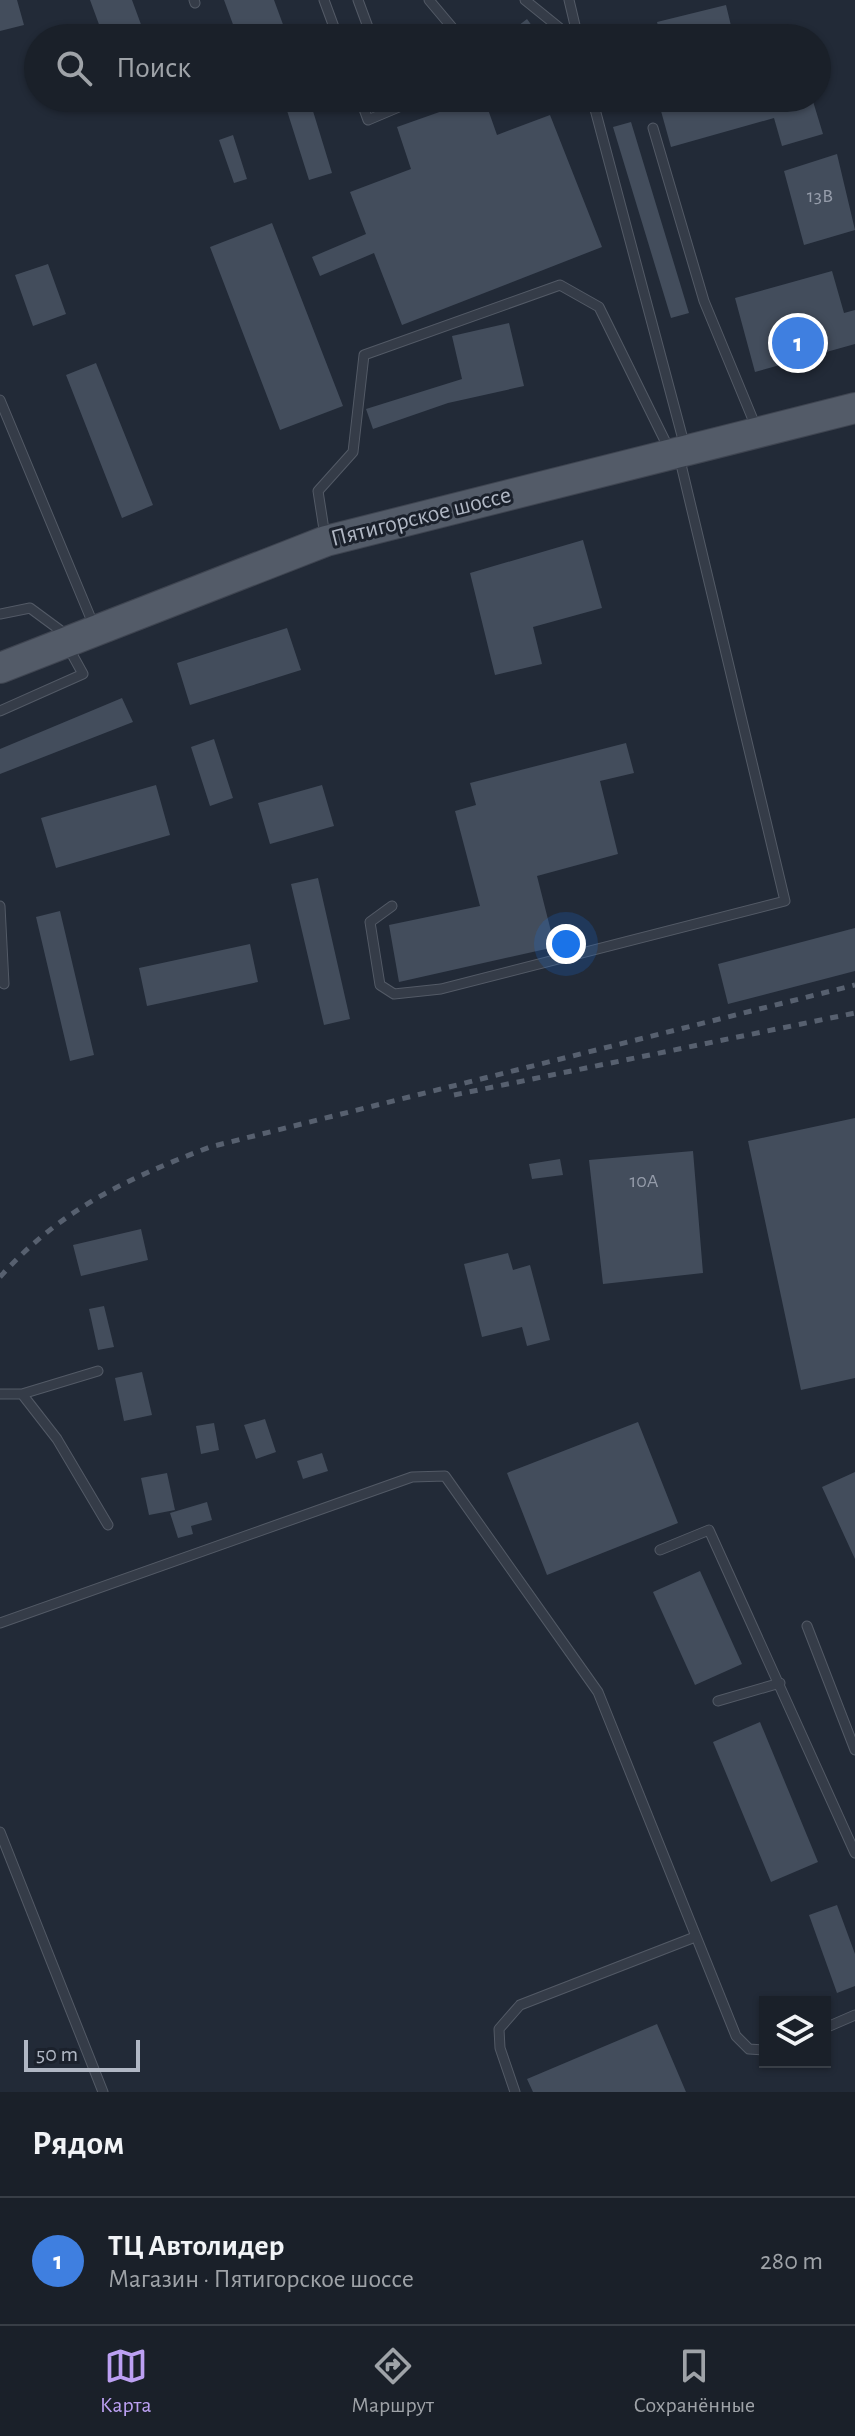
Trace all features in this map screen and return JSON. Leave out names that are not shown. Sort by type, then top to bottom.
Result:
[{"type":"main road","name":"Пятигорское шоссе","points":[[0,668],[326,541],[855,408]]},
{"type":"lane","points":[[324,0],[333,24]]},
{"type":"lane","points":[[358,0],[367,24]]},
{"type":"lane","points":[[429,0],[449,24]]},
{"type":"lane","points":[[525,0],[557,24]]},
{"type":"lane","points":[[569,0],[573,24]]},
{"type":"lane","points":[[365,112],[368,120],[381,112]]},
{"type":"lane","points":[[392,906],[370,922],[380,985],[394,994],[441,989],[785,901],[595,112]]},
{"type":"lane","points":[[653,128],[704,301],[759,432]]},
{"type":"lane","points":[[326,541],[318,491],[353,452],[364,355],[560,285],[599,307],[678,452]]},
{"type":"lane","points":[[0,400],[77,636],[83,674],[0,711]]},
{"type":"lane","points":[[0,614],[30,608],[77,636]]},
{"type":"lane","points":[[0,906],[4,984]]},
{"type":"lane","points":[[0,1394],[22,1394],[98,1371]]},
{"type":"lane","points":[[22,1394],[57,1439],[108,1525]]},
{"type":"lane","points":[[0,1623],[412,1477],[445,1476],[598,1692],[736,2036],[749,2049],[759,2050]]},
{"type":"lane","points":[[660,1550],[709,1530],[855,1853]]},
{"type":"lane","points":[[807,1626],[855,1750]]},
{"type":"lane","points":[[718,1701],[780,1683]]},
{"type":"lane","points":[[0,1832],[103,2092]]},
{"type":"lane","points":[[515,2092],[500,2048],[499,2029],[520,2005],[695,1937]]},
{"type":"lane","points":[[831,2025],[855,2015]]},
{"type":"building","points":[[0,0],[17,0],[24,25],[0,31]]},
{"type":"building","points":[[90,0],[132,0],[141,24],[99,24]]},
{"type":"building","points":[[224,0],[274,0],[283,24],[233,24]]},
{"type":"building","points":[[726,5],[731,24],[658,24]]},
{"type":"building","points":[[287,112],[313,112],[332,173],[309,180]]},
{"type":"building","points":[[439,112],[489,112],[497,135],[550,115],[602,247],[402,325],[374,253],[320,276],[312,257],[366,234],[350,192],[411,169],[397,127]]},
{"type":"building","points":[[661,112],[816,112],[823,134],[782,146],[774,118],[671,147]]},
{"type":"building","points":[[631,122],[689,313],[671,318],[613,127]]},
{"type":"building","points":[[233,135],[247,179],[234,183],[219,140]]},
{"type":"building","points":[[837,154],[855,230],[804,245],[784,171]]},
{"type":"building","points":[[272,223],[343,406],[280,430],[210,247]]},
{"type":"building","points":[[48,264],[66,314],[33,326],[15,275]]},
{"type":"building","points":[[832,271],[844,313],[855,310],[855,344],[755,372],[735,298]]},
{"type":"building","points":[[509,323],[524,386],[448,403],[373,429],[366,409],[462,379],[452,336]]},
{"type":"building","points":[[96,363],[153,505],[122,518],[66,375]]},
{"type":"building","points":[[583,540],[602,608],[533,627],[542,664],[495,675],[470,573]]},
{"type":"building","points":[[287,628],[301,670],[190,705],[177,663]]},
{"type":"building","points":[[122,698],[133,722],[0,774],[0,749]]},
{"type":"building","points":[[214,739],[233,798],[210,806],[191,747]]},
{"type":"building","points":[[626,743],[634,773],[600,781],[618,854],[537,876],[555,947],[399,982],[389,925],[480,906],[455,811],[476,805],[470,783]]},
{"type":"building","points":[[156,785],[170,835],[56,868],[41,818]]},
{"type":"building","points":[[322,785],[334,826],[270,844],[258,803]]},
{"type":"building","points":[[318,878],[350,1019],[324,1025],[291,884]]},
{"type":"building","points":[[60,911],[94,1055],[70,1061],[36,917]]},
{"type":"building","points":[[855,928],[855,971],[728,1004],[718,964]]},
{"type":"building","points":[[250,944],[258,982],[147,1006],[139,968]]},
{"type":"building","points":[[855,1118],[855,1378],[801,1390],[748,1141]]},
{"type":"building","points":[[693,1151],[703,1273],[603,1284],[589,1160]]},
{"type":"building","points":[[560,1159],[563,1175],[532,1179],[529,1164]]},
{"type":"building","points":[[141,1229],[148,1260],[81,1276],[73,1245]]},
{"type":"building","points":[[508,1253],[513,1270],[530,1265],[550,1340],[527,1346],[522,1327],[482,1337],[464,1264]]},
{"type":"building","points":[[104,1306],[114,1347],[98,1350],[89,1309]]},
{"type":"building","points":[[142,1372],[152,1415],[124,1421],[115,1378]]},
{"type":"building","points":[[265,1419],[276,1452],[256,1459],[244,1425]]},
{"type":"building","points":[[638,1422],[678,1523],[547,1575],[507,1473]]},
{"type":"building","points":[[214,1423],[219,1450],[201,1454],[196,1426]]},
{"type":"building","points":[[322,1453],[328,1471],[303,1479],[297,1461]]},
{"type":"building","points":[[855,1472],[855,1559],[822,1487]]},
{"type":"building","points":[[167,1473],[175,1510],[149,1515],[141,1478]]},
{"type":"building","points":[[207,1502],[212,1520],[191,1526],[193,1534],[178,1538],[170,1513]]},
{"type":"building","points":[[700,1571],[742,1664],[695,1685],[653,1592]]},
{"type":"building","points":[[760,1722],[818,1862],[771,1882],[713,1742]]},
{"type":"building","points":[[837,1905],[855,1954],[855,1986],[837,1993],[809,1915]]},
{"type":"building","points":[[657,2024],[686,2092],[533,2092],[527,2079]]},
{"type":"railway","points":[[0,1277],[47,1232],[96,1198],[150,1171],[210,1147],[855,985]]},
{"type":"railway","points":[[454,1095],[855,1013]]},
{"type":"place","name":"ТЦ Автолидер","points":[[798,343]]}]
